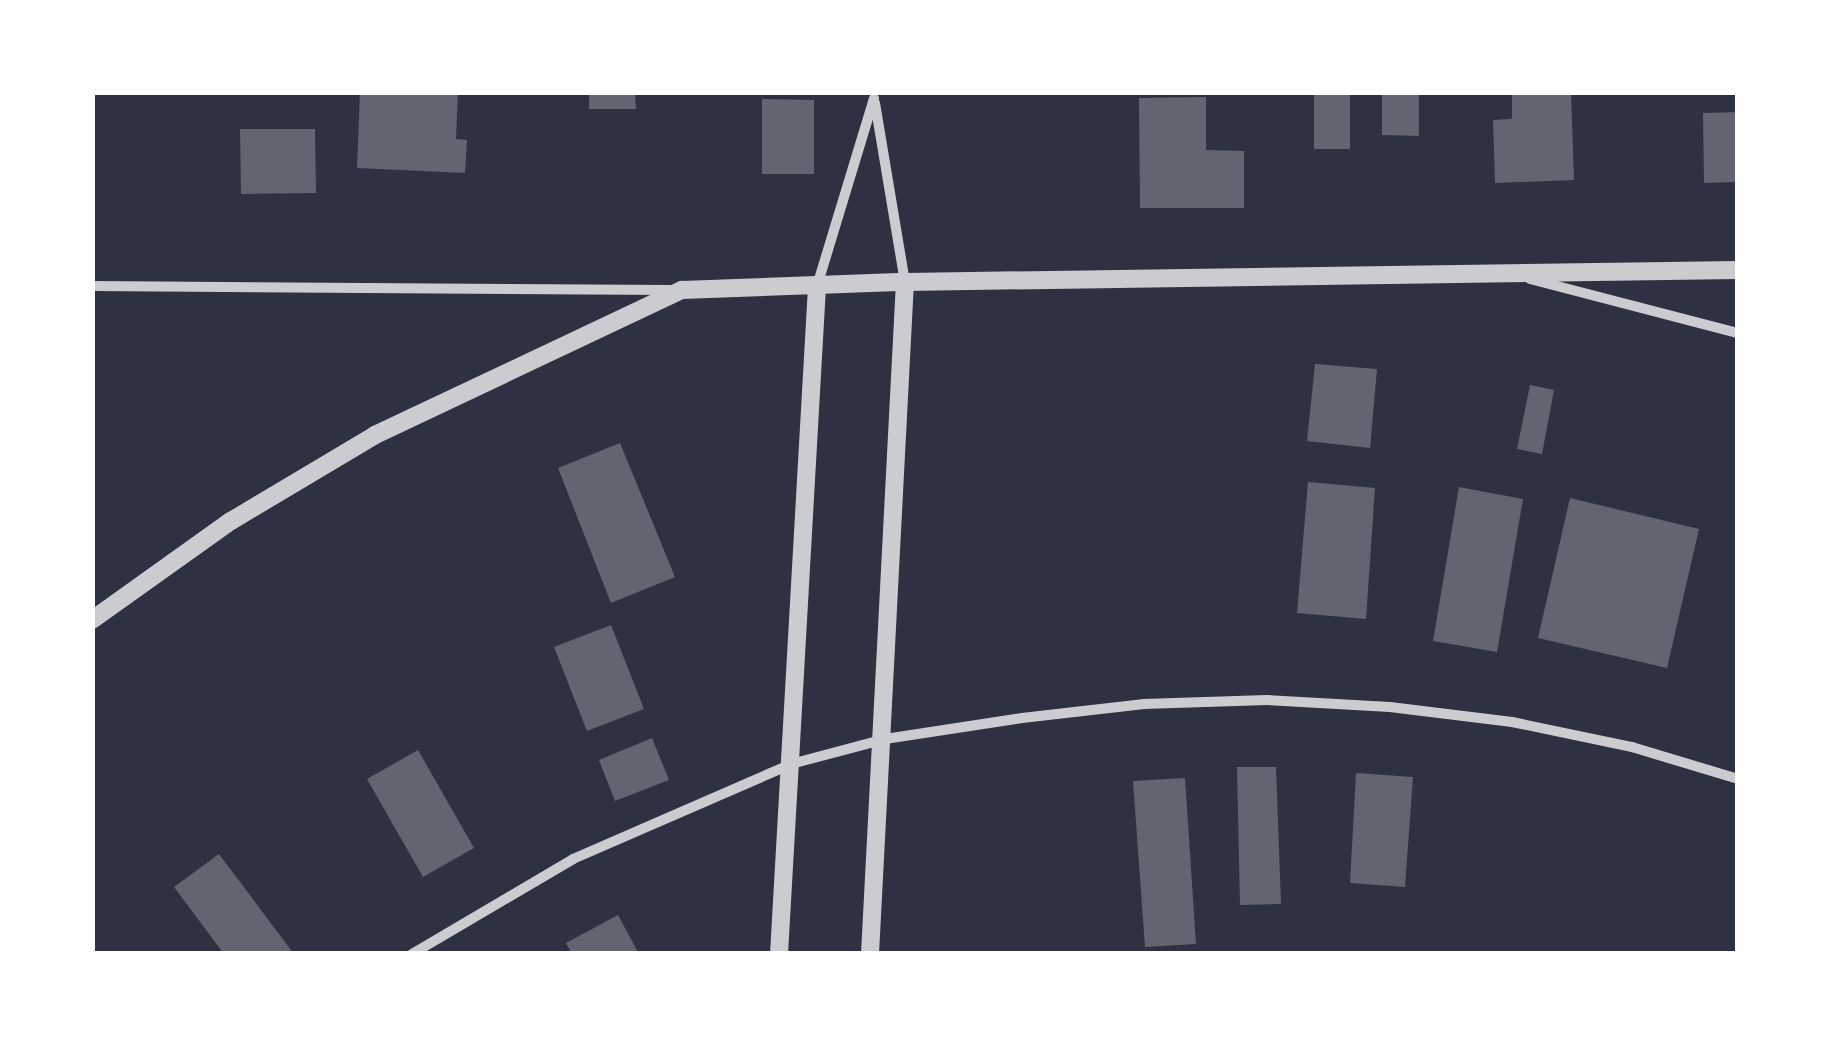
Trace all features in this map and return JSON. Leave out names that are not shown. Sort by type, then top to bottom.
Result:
[{"type":"street","points":[[870,954],[885,739],[906,282],[874,95]]},
{"type":"street","points":[[779,954],[818,286],[874,95]]},
{"type":"street","points":[[92,286],[682,290],[906,282],[1738,270]]},
{"type":"street","points":[[1506,273],[1738,332]]},
{"type":"street","points":[[92,620],[231,521],[375,435],[682,290]]},
{"type":"street","points":[[412,954],[573,860],[791,764],[885,739],[1144,704],[1284,701],[1390,706],[1512,722],[1632,747],[1738,779]]},
{"type":"building","points":[[360,92],[458,93],[456,139],[467,140],[465,173],[357,168]]},
{"type":"building","points":[[589,92],[635,92],[636,109],[589,109]]},
{"type":"building","points":[[1314,92],[1350,92],[1350,149],[1314,149]]},
{"type":"building","points":[[1382,92],[1419,92],[1419,136],[1382,135]]},
{"type":"building","points":[[1512,92],[1571,92],[1574,180],[1495,183],[1493,120],[1512,119]]},
{"type":"building","points":[[1206,97],[1206,150],[1244,151],[1244,208],[1140,208],[1139,98]]},
{"type":"building","points":[[762,99],[814,100],[814,174],[762,174]]},
{"type":"building","points":[[1738,112],[1738,182],[1704,183],[1703,113]]},
{"type":"building","points":[[240,129],[315,129],[316,193],[241,194]]},
{"type":"building","points":[[1315,364],[1377,369],[1370,448],[1307,441]]},
{"type":"building","points":[[1530,385],[1554,390],[1542,454],[1517,449]]},
{"type":"building","points":[[620,443],[675,577],[611,603],[558,468]]},
{"type":"building","points":[[1308,482],[1375,488],[1366,619],[1297,613]]},
{"type":"building","points":[[1459,487],[1523,499],[1497,652],[1433,641]]},
{"type":"building","points":[[1570,498],[1699,529],[1667,668],[1538,638]]},
{"type":"building","points":[[611,625],[644,709],[587,731],[554,647]]},
{"type":"building","points":[[652,738],[669,780],[615,801],[599,760]]},
{"type":"building","points":[[418,750],[474,848],[423,877],[367,779]]},
{"type":"building","points":[[1237,767],[1276,767],[1281,904],[1240,905]]},
{"type":"building","points":[[1356,773],[1413,777],[1405,887],[1350,883]]},
{"type":"building","points":[[1185,778],[1196,944],[1145,947],[1133,781]]},
{"type":"building","points":[[219,854],[294,954],[224,954],[174,887]]},
{"type":"building","points":[[618,915],[639,954],[572,954],[566,943]]}]
